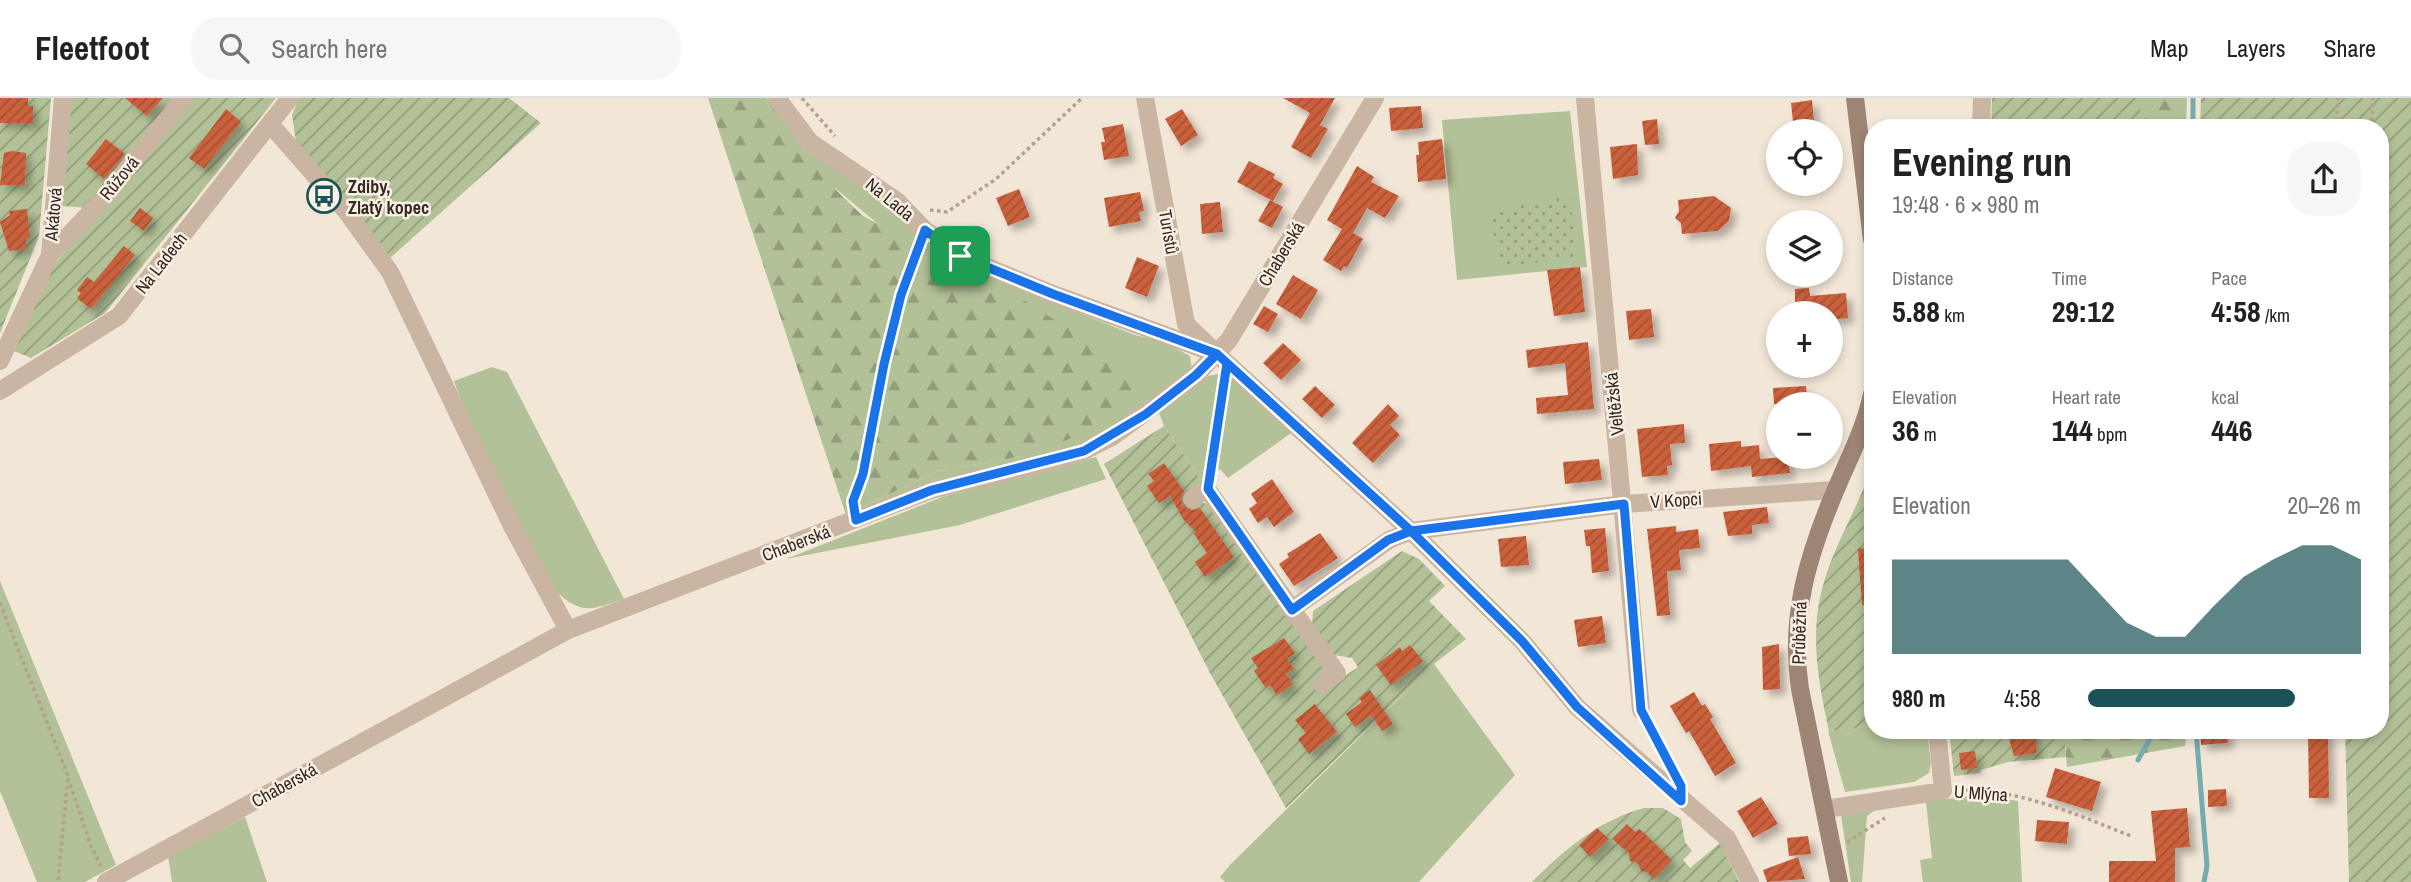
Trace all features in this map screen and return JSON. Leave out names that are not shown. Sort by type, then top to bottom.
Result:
[{"type":"street","name":"Akátová","points":[[4,388],[0,363],[50,255],[62,98]]},
{"type":"street","name":"Růžová","points":[[50,255],[102,200],[184,98]]},
{"type":"street","name":"Na Ladech","points":[[4,388],[119,316],[290,98]]},
{"type":"street","name":"Na Lada","points":[[777,98],[810,142],[897,201],[925,230],[960,256],[1222,358],[1411,531],[1522,641],[1577,707],[1727,838],[1750,882]]},
{"type":"street","name":"Turistů","points":[[1145,98],[1186,324],[1222,358]]},
{"type":"street","name":"Chaberská","points":[[107,881],[568,630],[932,490],[1084,451],[1146,414],[1222,358],[1229,340],[1375,98]]},
{"type":"street","name":"Veltěžská","points":[[1585,98],[1641,710]]},
{"type":"street","points":[[1855,98],[1864,173]]},
{"type":"street","points":[[1981,119],[1982,98]]},
{"type":"street","points":[[270,124],[346,211],[390,272],[512,526],[568,630]]},
{"type":"street","name":"Průběžná","points":[[1839,882],[1795,658],[1797,608],[1804,574],[1864,422]]},
{"type":"street","points":[[1192,499],[1208,489],[1292,610],[1343,668],[1322,684]]},
{"type":"street","name":"V Kopci","points":[[1292,610],[1388,540],[1411,531],[1624,504],[1835,490]]},
{"type":"street","points":[[1938,739],[1943,791]]},
{"type":"street","name":"U Mlýna","points":[[1826,809],[1943,791]]},
{"type":"path","points":[[856,520],[853,501],[863,474],[884,364],[901,295],[925,230],[926,209],[947,212],[996,179],[1082,98]]},
{"type":"path","points":[[2337,119],[2338,98]]},
{"type":"path","points":[[2372,119],[2373,98]]},
{"type":"path","points":[[1208,489],[1222,358]]},
{"type":"path","points":[[0,603],[68,776],[91,846],[107,881]]},
{"type":"path","points":[[1641,710],[1669,764]]},
{"type":"path","points":[[58,882],[68,776]]},
{"type":"path","name":"U Mlýna","points":[[1943,791],[1976,790],[2019,796],[2131,836]]},
{"type":"path","points":[[1845,843],[1890,816]]},
{"type":"green space","points":[[0,98],[51,98],[39,236],[0,333]]},
{"type":"green space","points":[[70,98],[179,98],[90,208],[61,206]]},
{"type":"green space","points":[[190,98],[276,98],[105,313],[31,358],[14,351],[43,279]]},
{"type":"green space","points":[[299,98],[509,98],[541,123],[390,258],[296,142],[292,115]]},
{"type":"green space","points":[[708,98],[767,98],[804,149],[846,175],[835,189],[863,216],[1015,295],[1161,386],[1101,427],[1024,456],[937,471],[846,515]]},
{"type":"green space","points":[[1992,98],[2140,98],[2140,119],[1991,119]]},
{"type":"green space","points":[[2140,98],[2187,98],[2186,119],[2140,119]]},
{"type":"green space","points":[[2201,98],[2411,98],[2411,882],[2349,882],[2345,739],[2389,739],[2389,119],[2200,119]]},
{"type":"green space","points":[[1570,111],[1587,267],[1457,280],[1442,120]]},
{"type":"green space","points":[[846,175],[1046,300],[1135,335],[1164,342],[1190,356],[1192,370],[1115,429],[1081,446],[846,515],[937,471],[1024,456],[937,255],[878,224],[835,188]]},
{"type":"green space","points":[[1570,196],[1578,257],[1501,267],[1489,212]]},
{"type":"green space","points":[[492,367],[507,372],[624,599],[588,608],[573,604],[556,591],[475,438],[454,381]]},
{"type":"green space","points":[[1225,373],[1294,431],[1228,478],[1220,469],[1203,483],[1164,426],[1158,410],[1208,376]]},
{"type":"green space","points":[[1164,426],[1203,483],[1200,502],[1211,505],[1324,669],[1323,691],[1358,667],[1352,658],[1334,655],[1312,624],[1313,611],[1402,551],[1419,559],[1445,586],[1429,601],[1466,639],[1434,664],[1286,808],[1210,673],[1104,464]]},
{"type":"green space","points":[[1096,457],[1106,479],[960,525],[786,559],[942,497]]},
{"type":"green space","points":[[1864,487],[1864,727],[1829,731],[1817,656],[1819,600],[1834,554]]},
{"type":"green space","points":[[0,581],[116,865],[85,882],[37,882],[0,791]]},
{"type":"green space","points":[[1434,664],[1515,775],[1419,882],[1225,882],[1220,877],[1230,865]]},
{"type":"green space","points":[[1864,727],[1864,739],[1928,739],[1931,763],[1929,773],[1914,782],[1845,792],[1828,731]]},
{"type":"green space","points":[[1950,739],[2065,739],[2066,757],[2008,762],[1981,770],[1980,773],[1954,776]]},
{"type":"green space","points":[[2065,739],[2186,739],[2185,746],[2067,767]]},
{"type":"green space","points":[[1976,795],[2018,801],[2022,882],[1923,882],[1920,860],[1932,858],[1926,802]]},
{"type":"green space","points":[[1644,808],[1663,808],[1681,819],[1685,842],[1692,851],[1683,860],[1690,868],[1720,843],[1739,882],[1532,882],[1597,828]]},
{"type":"green space","points":[[1875,810],[1867,816],[1862,882],[1851,882],[1841,815]]},
{"type":"green space","points":[[245,817],[267,882],[172,882],[168,856]]},
{"type":"building","points":[[0,98],[28,98],[28,106],[33,106],[33,123],[0,123]]},
{"type":"building","points":[[125,98],[163,98],[147,116]]},
{"type":"building","points":[[1283,98],[1335,98],[1320,125],[1328,129],[1311,158],[1291,147],[1310,113]]},
{"type":"building","points":[[1812,100],[1814,119],[1793,119],[1791,103]]},
{"type":"building","points":[[1421,106],[1423,128],[1391,131],[1389,108]]},
{"type":"building","points":[[226,109],[241,122],[204,169],[189,158]]},
{"type":"building","points":[[1182,109],[1198,135],[1181,146],[1165,119]]},
{"type":"building","points":[[1657,119],[1659,144],[1645,145],[1642,121]]},
{"type":"building","points":[[1123,124],[1129,156],[1104,160],[1101,142],[1105,142],[1102,128]]},
{"type":"building","points":[[106,139],[125,154],[104,179],[86,164]]},
{"type":"building","points":[[1442,139],[1446,179],[1418,182],[1418,142]]},
{"type":"building","points":[[1637,144],[1638,175],[1613,179],[1610,147]]},
{"type":"building","points":[[4,153],[26,153],[25,185],[0,185]]},
{"type":"building","points":[[1249,161],[1275,174],[1273,178],[1283,184],[1273,201],[1237,182]]},
{"type":"building","points":[[1357,166],[1374,177],[1371,182],[1399,196],[1385,218],[1367,208],[1353,233],[1363,239],[1347,268],[1344,266],[1341,271],[1323,260],[1342,229],[1327,220]]},
{"type":"building","points":[[1019,189],[1030,217],[1008,226],[996,198]]},
{"type":"building","points":[[1140,192],[1144,211],[1139,212],[1141,221],[1109,227],[1104,198]]},
{"type":"building","points":[[1714,196],[1731,208],[1729,221],[1718,231],[1682,234],[1681,223],[1675,218],[1679,211],[1678,200]]},
{"type":"building","points":[[1270,200],[1283,207],[1272,228],[1258,221]]},
{"type":"building","points":[[1220,202],[1223,232],[1202,234],[1200,204]]},
{"type":"building","points":[[140,208],[153,218],[144,231],[130,221]]},
{"type":"building","points":[[27,209],[30,237],[26,238],[26,249],[9,251],[0,222],[10,215],[9,211]]},
{"type":"building","points":[[124,246],[135,255],[91,309],[77,298],[81,293],[77,290],[87,277],[94,282]]},
{"type":"building","points":[[1137,257],[1159,266],[1147,297],[1125,288]]},
{"type":"building","points":[[1580,267],[1585,312],[1554,316],[1547,270]]},
{"type":"building","points":[[1293,275],[1318,290],[1301,319],[1276,304]]},
{"type":"building","points":[[1809,288],[1810,296],[1846,293],[1848,318],[1843,319],[1843,301],[1795,301],[1795,289]]},
{"type":"building","points":[[1264,306],[1278,314],[1268,332],[1253,324]]},
{"type":"building","points":[[1651,309],[1654,337],[1629,340],[1626,311]]},
{"type":"building","points":[[1588,342],[1594,409],[1537,414],[1536,398],[1568,395],[1565,363],[1528,368],[1526,350]]},
{"type":"building","points":[[1283,343],[1301,360],[1281,380],[1263,363]]},
{"type":"building","points":[[1315,386],[1335,405],[1322,418],[1302,399]]},
{"type":"building","points":[[1806,386],[1807,392],[1773,392],[1773,388]]},
{"type":"building","points":[[1388,404],[1399,416],[1390,425],[1400,435],[1373,463],[1352,443]]},
{"type":"building","points":[[1684,424],[1685,443],[1670,444],[1672,465],[1667,466],[1668,475],[1642,477],[1637,429]]},
{"type":"building","points":[[1741,441],[1741,447],[1759,445],[1760,459],[1766,459],[1766,469],[1789,469],[1790,473],[1752,477],[1751,466],[1711,471],[1709,444]]},
{"type":"building","points":[[1599,459],[1602,480],[1565,484],[1563,462]]},
{"type":"building","points":[[1164,463],[1184,491],[1181,499],[1183,506],[1192,510],[1200,508],[1234,557],[1205,577],[1195,562],[1207,553],[1194,534],[1196,532],[1183,519],[1170,496],[1159,503],[1147,486],[1154,481],[1148,474]]},
{"type":"building","points":[[1272,479],[1294,512],[1274,527],[1267,517],[1258,523],[1249,509],[1257,503],[1251,494]]},
{"type":"building","points":[[1767,507],[1769,523],[1752,525],[1752,534],[1728,536],[1723,512]]},
{"type":"building","points":[[1676,526],[1676,532],[1698,529],[1700,548],[1679,550],[1681,570],[1667,571],[1670,615],[1657,616],[1647,529]]},
{"type":"building","points":[[1605,528],[1609,571],[1592,573],[1590,546],[1586,546],[1584,530]]},
{"type":"building","points":[[1320,533],[1338,558],[1294,586],[1279,564],[1289,557],[1287,554]]},
{"type":"building","points":[[1526,536],[1529,565],[1501,567],[1498,539]]},
{"type":"building","points":[[1864,548],[1862,605],[1858,549]]},
{"type":"building","points":[[1602,616],[1606,643],[1578,647],[1574,620]]},
{"type":"building","points":[[1284,638],[1295,653],[1287,659],[1294,669],[1286,674],[1293,684],[1277,695],[1270,685],[1266,688],[1254,671],[1258,668],[1251,658]]},
{"type":"building","points":[[1779,644],[1780,689],[1763,690],[1762,647]]},
{"type":"building","points":[[1410,645],[1423,661],[1391,685],[1376,665],[1400,647],[1402,651]]},
{"type":"building","points":[[1370,690],[1393,724],[1382,731],[1371,715],[1355,727],[1346,714],[1362,702],[1359,698]]},
{"type":"building","points":[[1694,692],[1702,706],[1705,704],[1713,717],[1710,719],[1736,763],[1715,776],[1689,731],[1686,733],[1670,706]]},
{"type":"building","points":[[1315,704],[1337,732],[1309,754],[1298,739],[1306,733],[1295,720]]},
{"type":"building","points":[[2009,739],[2035,739],[2037,753],[2014,756]]},
{"type":"building","points":[[2201,739],[2228,739],[2228,743],[2201,745]]},
{"type":"building","points":[[2308,739],[2328,739],[2329,798],[2309,798]]},
{"type":"building","points":[[1975,751],[1977,768],[1961,770],[1959,753]]},
{"type":"building","points":[[2055,768],[2101,782],[2092,811],[2046,797]]},
{"type":"building","points":[[2226,789],[2227,806],[2208,807],[2208,790]]},
{"type":"building","points":[[1761,797],[1778,824],[1753,838],[1737,811]]},
{"type":"building","points":[[2187,808],[2190,847],[2175,848],[2175,882],[2109,882],[2109,861],[2156,861],[2151,811]]},
{"type":"building","points":[[2037,820],[2069,822],[2067,844],[2035,841]]},
{"type":"building","points":[[1627,824],[1635,832],[1639,829],[1643,832],[1672,860],[1654,879],[1647,872],[1641,871],[1638,863],[1630,861],[1629,853],[1612,839]]},
{"type":"building","points":[[1597,828],[1609,839],[1590,857],[1579,845]]},
{"type":"building","points":[[1808,836],[1811,854],[1789,856],[1787,838]]},
{"type":"building","points":[[1798,857],[1805,879],[1767,882],[1763,870]]},
{"type":"waterway","points":[[2193,98],[2193,119]]},
{"type":"waterway","points":[[2138,760],[2150,739]]},
{"type":"waterway","points":[[2197,739],[2207,866],[2204,882]]},
{"type":"place","name":"Zdiby, Zlatý kopec","points":[[324,196]]},
{"type":"route","points":[[960,256],[925,230],[901,295],[891,346],[884,364],[867,439],[863,474],[853,501],[856,520],[932,490],[1051,462],[1084,451],[1112,437],[1146,414],[1196,375],[1217,354],[1227,363],[1411,531],[1522,641],[1577,707],[1681,801],[1681,786],[1641,710],[1624,504],[1411,531],[1388,540],[1292,610],[1208,489],[1227,363],[1217,354],[1053,294],[960,256]]}]
